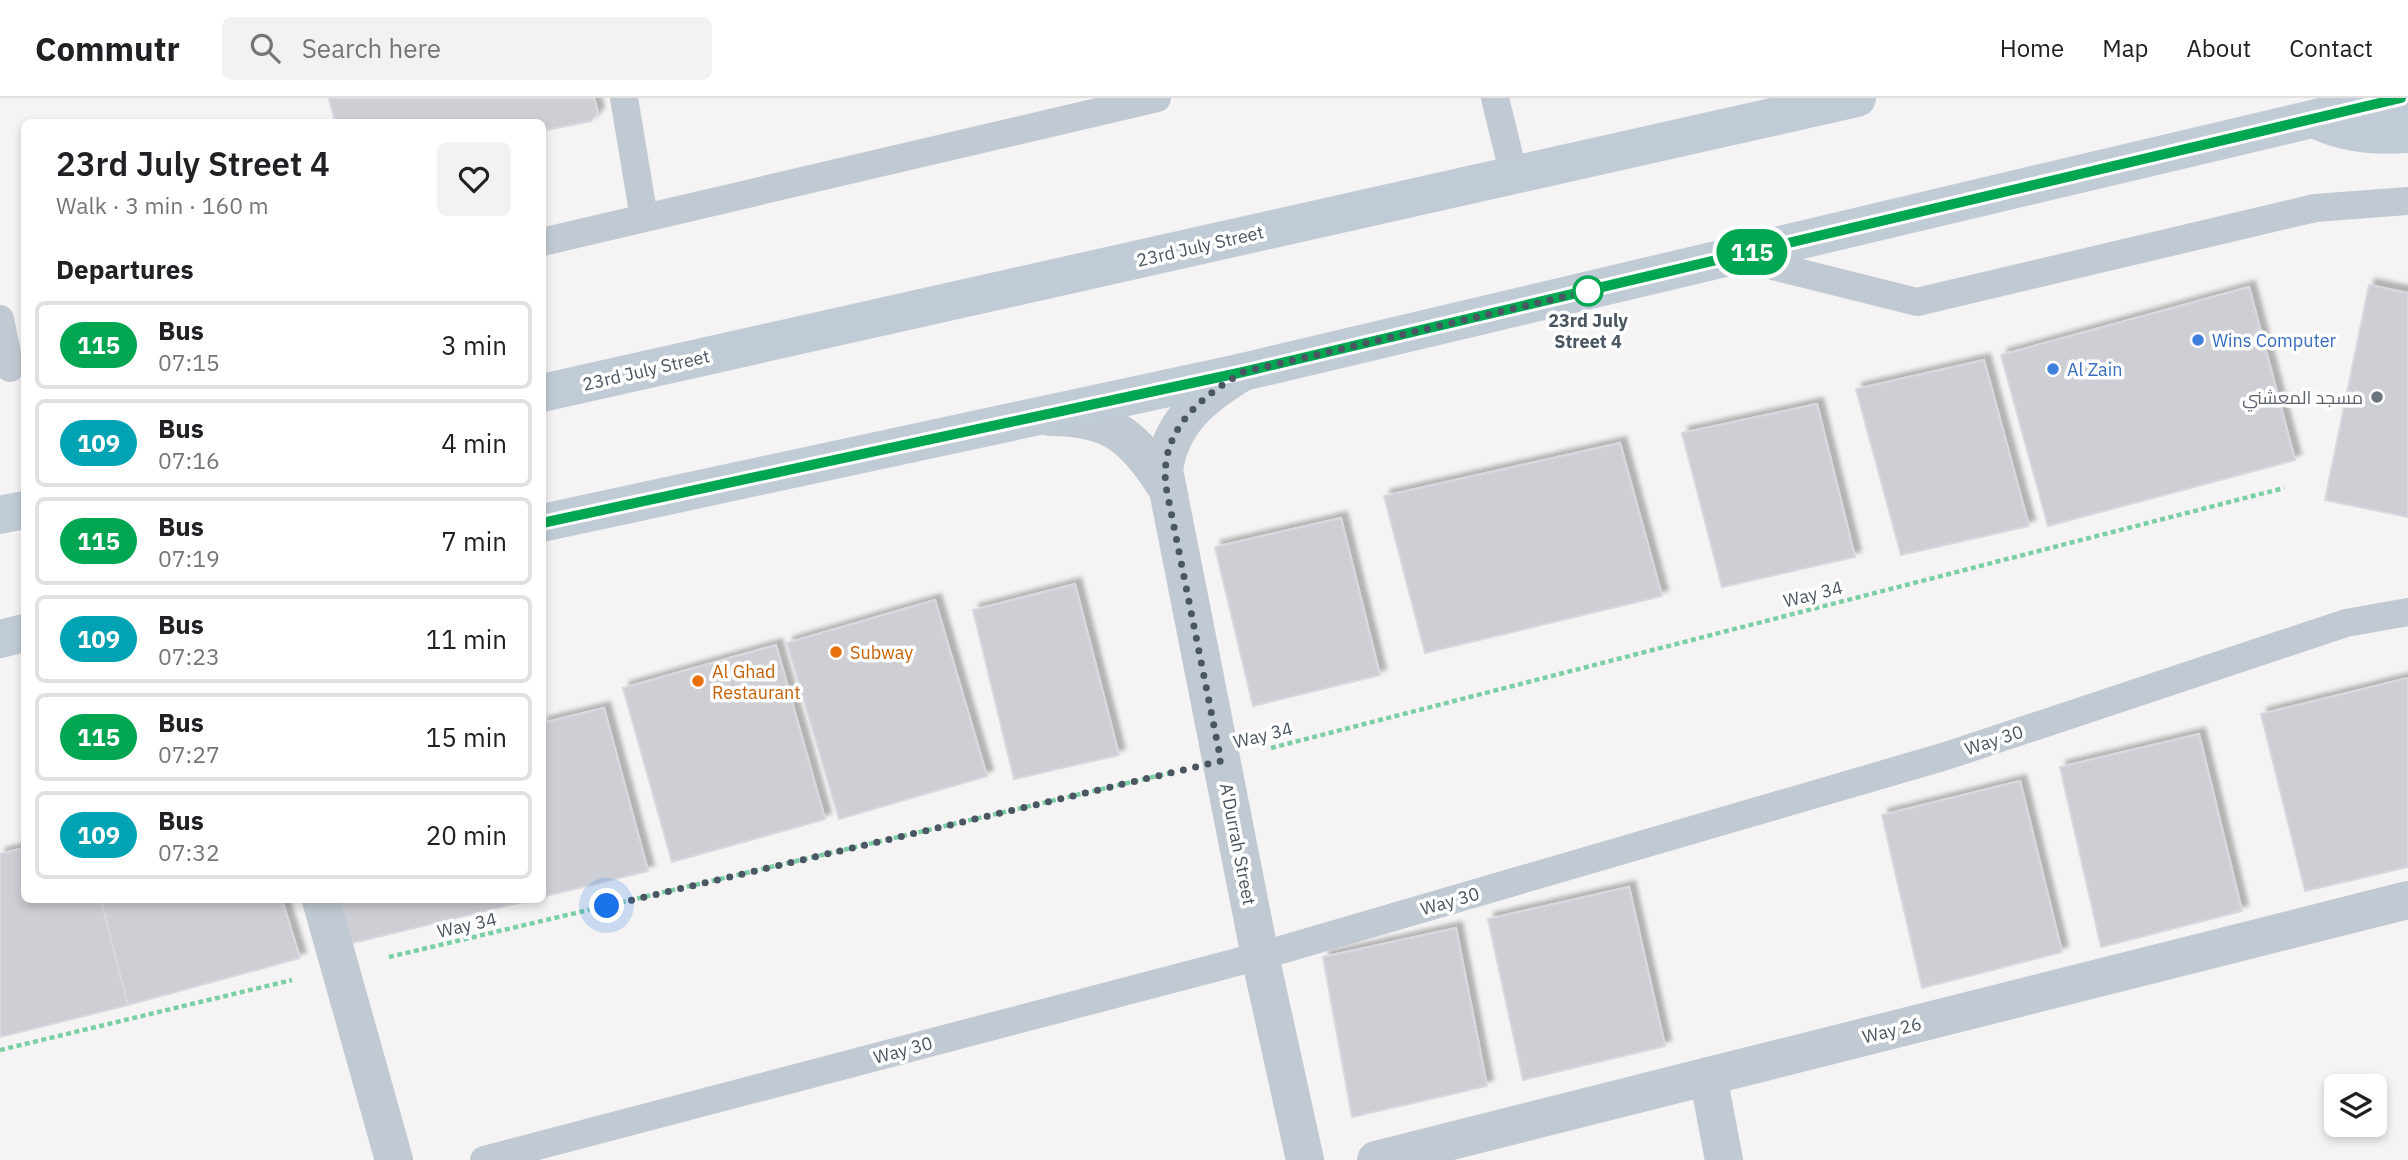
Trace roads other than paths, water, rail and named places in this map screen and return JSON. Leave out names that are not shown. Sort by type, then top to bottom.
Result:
[{"type":"main road","name":"23rd July Street","points":[[546,392],[1857,98]]},
{"type":"main road","points":[[546,522],[1045,417],[1243,372],[2401,98]]},
{"type":"main road","points":[[2314,119],[2341,131],[2360,135],[2408,134]]},
{"type":"main road","points":[[0,515],[21,511]]},
{"type":"main road","points":[[0,639],[21,634]]},
{"type":"street","name":"A'Durrah Street","points":[[1243,372],[1196,404],[1177,428],[1167,451],[1166,487],[1260,956],[1305,1160]]},
{"type":"street","name":"A'Durrah Street","points":[[1045,417],[1081,417],[1121,431],[1153,466],[1166,487]]},
{"type":"street","name":"Way 26","points":[[1376,1160],[2408,900]]},
{"type":"street","points":[[322,903],[394,1160]]},
{"type":"street","points":[[1708,1076],[1724,1160]]},
{"type":"lane","points":[[624,98],[644,218]]},
{"type":"lane","points":[[546,241],[1157,98]]},
{"type":"lane","points":[[1496,98],[1514,176]]},
{"type":"lane","points":[[1734,256],[1917,302],[2315,208],[2408,201]]},
{"type":"lane","points":[[0,319],[11,367]]},
{"type":"lane","name":"Way 30","points":[[484,1160],[1260,956],[1946,756],[2346,623],[2408,612]]},
{"type":"place","name":"23rd July Street 4","points":[[1588,291]]},
{"type":"place","name":"Wins Computer","points":[[2198,340]]},
{"type":"place","name":"Al Zain","points":[[2053,369]]},
{"type":"place","name":"مسجد المعشني","points":[[2377,397]]},
{"type":"place","name":"Subway","points":[[836,652]]},
{"type":"place","name":"Al Ghad Restaurant","points":[[698,681]]}]
